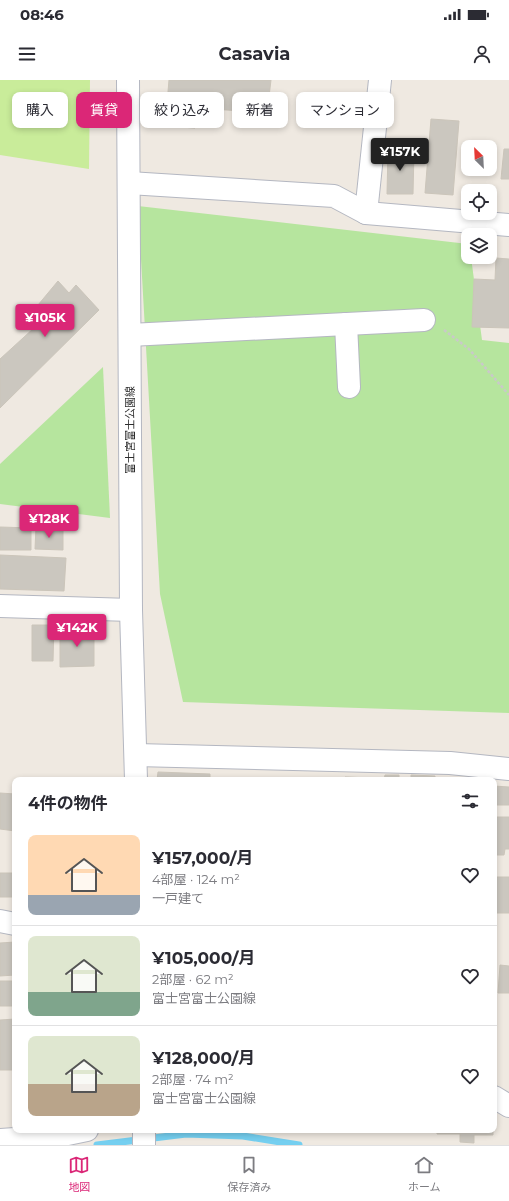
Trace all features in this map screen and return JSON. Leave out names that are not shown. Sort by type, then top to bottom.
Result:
[{"type":"street","name":"富士宮富士公園線","points":[[128,80],[131,610],[136,777]]},
{"type":"street","points":[[366,214],[380,80]]},
{"type":"street","points":[[129,183],[334,196],[366,214],[509,225]]},
{"type":"street","points":[[130,335],[346,324],[432,323]]},
{"type":"street","points":[[346,324],[349,387]]},
{"type":"street","points":[[0,606],[131,610]]},
{"type":"street","points":[[136,755],[450,772],[509,770]]},
{"type":"street","points":[[0,921],[12,923]]},
{"type":"street","points":[[497,1099],[509,1106]]},
{"type":"street","points":[[0,1140],[58,1136],[73,1133]]},
{"type":"street","points":[[144,1133],[144,1145]]},
{"type":"path","points":[[432,323],[469,349],[509,395]]},
{"type":"green space","points":[[0,80],[90,80],[90,92],[76,92],[76,128],[89,128],[89,169],[0,155]]},
{"type":"green space","points":[[138,206],[461,243],[461,264],[472,264],[482,340],[509,343],[509,713],[183,702],[160,594]]},
{"type":"green space","points":[[103,367],[110,518],[0,504],[0,464]]},
{"type":"building","points":[[169,80],[271,80],[270,92],[232,92],[232,110],[224,110],[224,92],[168,92]]},
{"type":"building","points":[[431,119],[459,121],[453,195],[425,193]]},
{"type":"building","points":[[504,149],[509,149],[509,179],[501,179]]},
{"type":"building","points":[[388,151],[414,151],[413,194],[387,194]]},
{"type":"building","points":[[497,258],[509,259],[509,328],[472,327],[474,279],[495,280]]},
{"type":"building","points":[[58,281],[69,293],[76,285],[99,310],[0,408],[0,359],[46,317],[38,305]]},
{"type":"building","points":[[0,527],[31,528],[31,550],[0,550]]},
{"type":"building","points":[[36,527],[63,528],[63,550],[35,549]]},
{"type":"building","points":[[0,555],[66,558],[64,591],[0,589]]},
{"type":"building","points":[[32,625],[54,625],[53,661],[32,661]]},
{"type":"building","points":[[60,630],[94,630],[94,666],[60,667]]},
{"type":"building","points":[[158,772],[210,774],[210,777],[157,777]]},
{"type":"building","points":[[385,775],[399,775],[399,777],[385,777]]},
{"type":"building","points":[[411,775],[435,776],[435,777],[411,777]]},
{"type":"building","points":[[497,786],[509,787],[509,805],[497,805]]},
{"type":"building","points":[[0,793],[12,794],[12,831],[0,829]]},
{"type":"building","points":[[497,817],[509,817],[509,849],[505,849],[504,855],[497,855]]},
{"type":"building","points":[[0,873],[12,873],[12,897],[0,897]]},
{"type":"building","points":[[497,877],[509,877],[509,913],[497,913]]},
{"type":"building","points":[[12,942],[12,975],[0,976],[0,943]]},
{"type":"building","points":[[500,965],[509,966],[509,993],[498,993]]},
{"type":"building","points":[[0,981],[12,981],[12,1006],[0,1006]]},
{"type":"building","points":[[12,1019],[12,1070],[0,1070],[0,1020]]},
{"type":"building","points":[[493,1133],[493,1135],[474,1135],[474,1143],[460,1142],[460,1134],[437,1134]]},
{"type":"waterway","points":[[97,1145],[186,1134],[243,1136],[299,1145]]}]
